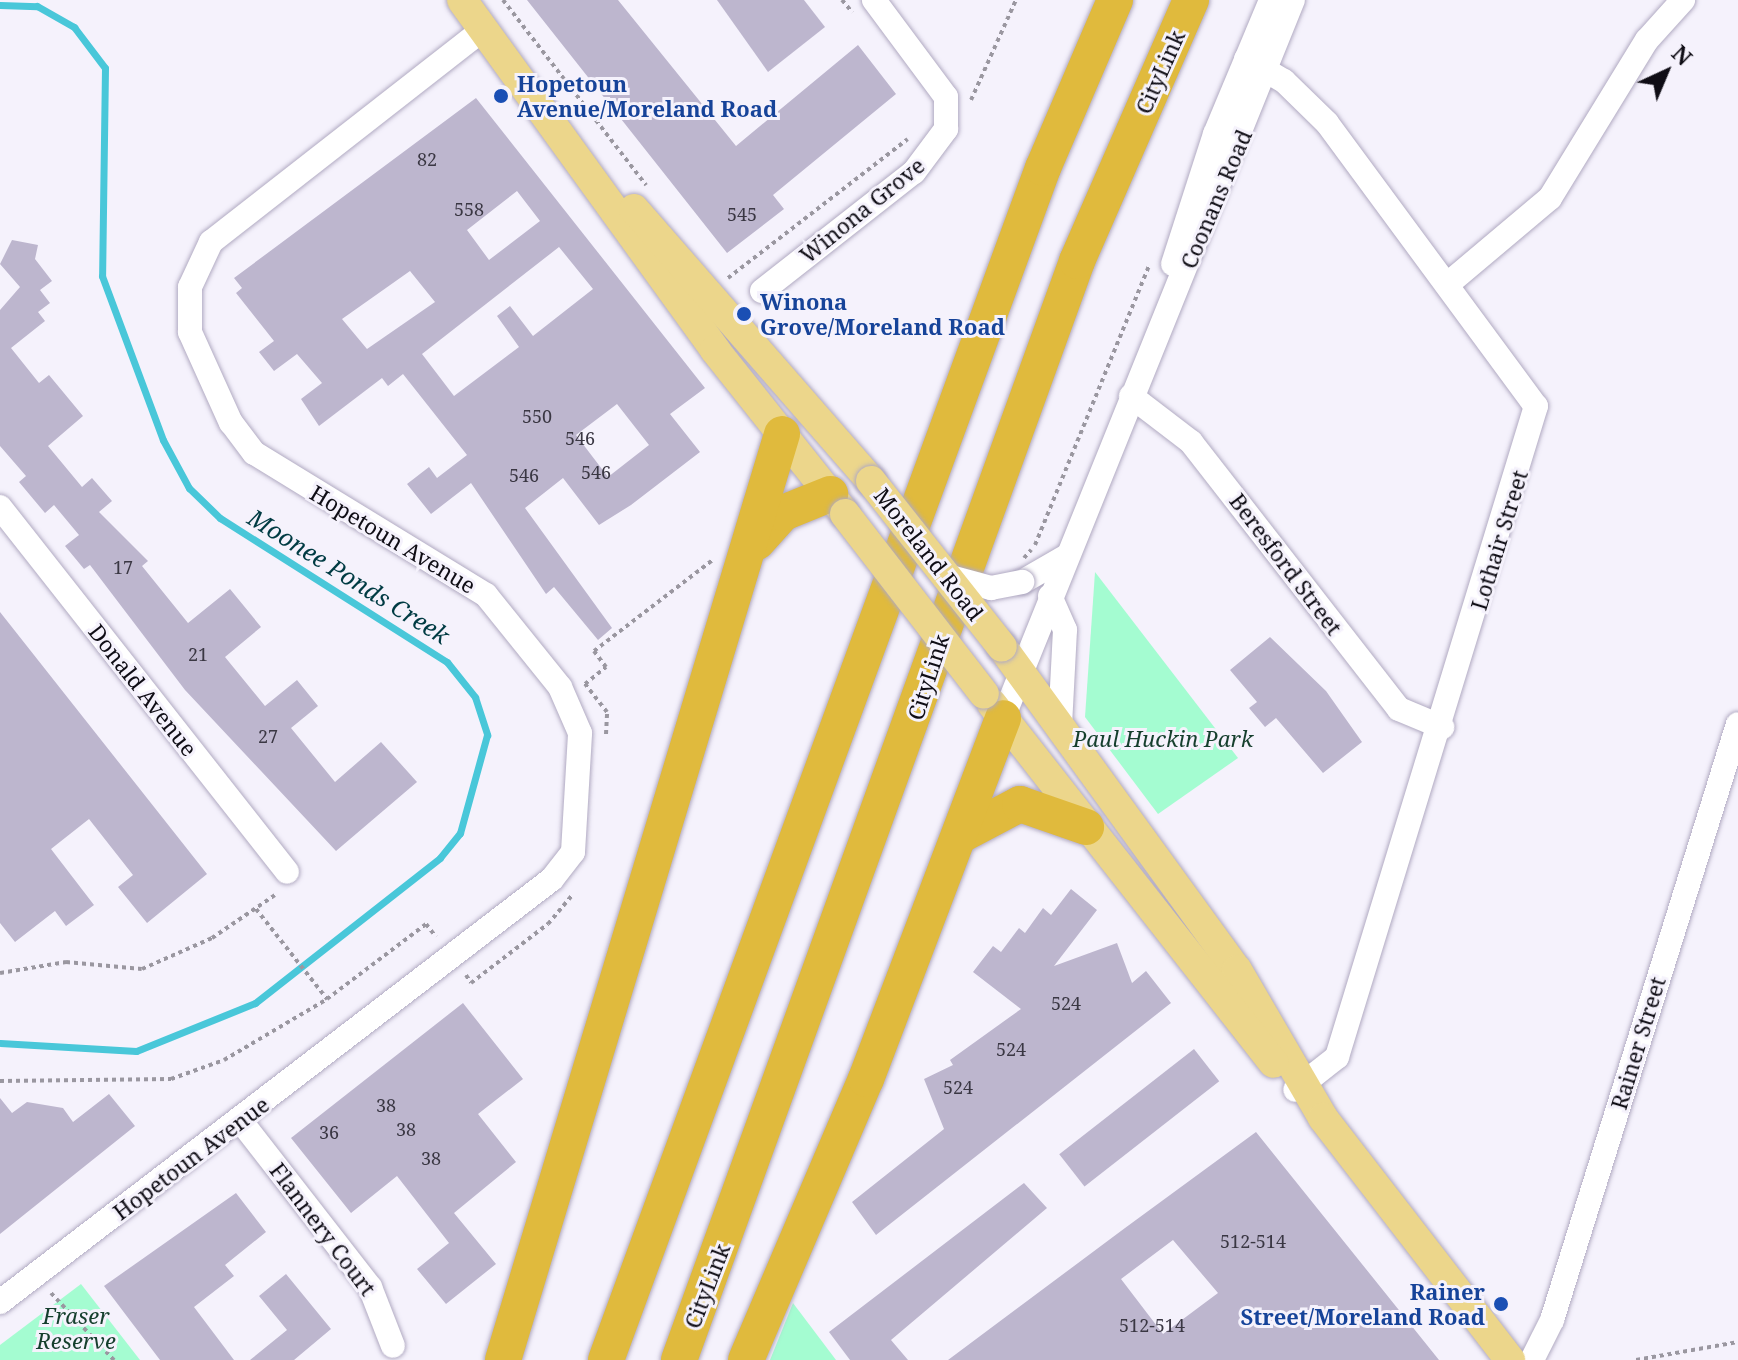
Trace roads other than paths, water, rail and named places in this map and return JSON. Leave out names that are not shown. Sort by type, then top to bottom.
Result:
[{"type":"highway","points":[[606,1360],[1043,168],[1115,0]]},
{"type":"highway","name":"CityLink","points":[[679,1360],[1077,261],[1191,0]]},
{"type":"highway","points":[[503,1360],[739,588],[782,434]]},
{"type":"highway","points":[[739,588],[755,546],[783,513],[851,497]]},
{"type":"highway","points":[[746,1360],[959,836],[994,706]]},
{"type":"highway","points":[[959,836],[1020,804],[1086,827]]},
{"type":"main road","name":"Moreland Road","points":[[462,0],[782,434],[851,497],[906,522],[1011,659],[1237,970],[1299,1088]]},
{"type":"main road","name":"Moreland Road","points":[[484,29],[851,497],[994,706],[1086,827],[1323,1118],[1510,1360]]},
{"type":"street","name":"Winona Grove","points":[[762,291],[914,172],[946,129],[946,97],[874,0]]},
{"type":"street","name":"Coonans Road","points":[[1131,396],[1246,59],[1271,0]]},
{"type":"street","name":"Coonans Road","points":[[994,706],[1011,659],[1050,596],[1067,556],[1131,396],[1269,72],[1293,0]]},
{"type":"street","points":[[1449,283],[1550,198],[1647,40],[1683,0]]},
{"type":"street","name":"Hopetoun Avenue","points":[[0,1302],[552,879],[573,852],[580,733],[560,687],[486,595],[254,453],[231,423],[190,332],[190,287],[211,242],[484,29]]},
{"type":"street","name":"Lothair Street","points":[[1246,59],[1269,72],[1312,105],[1532,395],[1535,421],[1337,1057],[1299,1088]]},
{"type":"street","name":"Beresford Street","points":[[1131,396],[1191,442],[1399,709],[1442,727]]},
{"type":"street","name":"Donald Avenue","points":[[0,507],[287,872]]},
{"type":"street","points":[[947,576],[991,588],[1022,582],[1067,556]]},
{"type":"street","points":[[1050,596],[1065,630],[1060,726]]},
{"type":"street","name":"Rainer Street","points":[[1532,1360],[1552,1320],[1738,724]]},
{"type":"street","name":"Flannery Court","points":[[240,1120],[370,1287],[393,1346]]},
{"type":"waterway","name":"Moonee Ponds Creek","points":[[0,5],[37,6],[74,27],[105,68],[102,276],[163,440],[189,488],[220,518],[447,662],[475,697],[487,735],[460,833],[440,858],[255,1003],[136,1051],[0,1043]]},
{"type":"place","name":"Hopetoun Avenue/Moreland Road","points":[[501,96]]},
{"type":"place","name":"Winona Grove/Moreland Road","points":[[744,314]]},
{"type":"place","name":"Rainer Street/Moreland Road","points":[[1501,1304]]},
{"type":"park label","name":"Paul Huckin Park","points":[[1163,739]]},
{"type":"park label","name":"Fraser Reserve","points":[[76,1328]]}]
